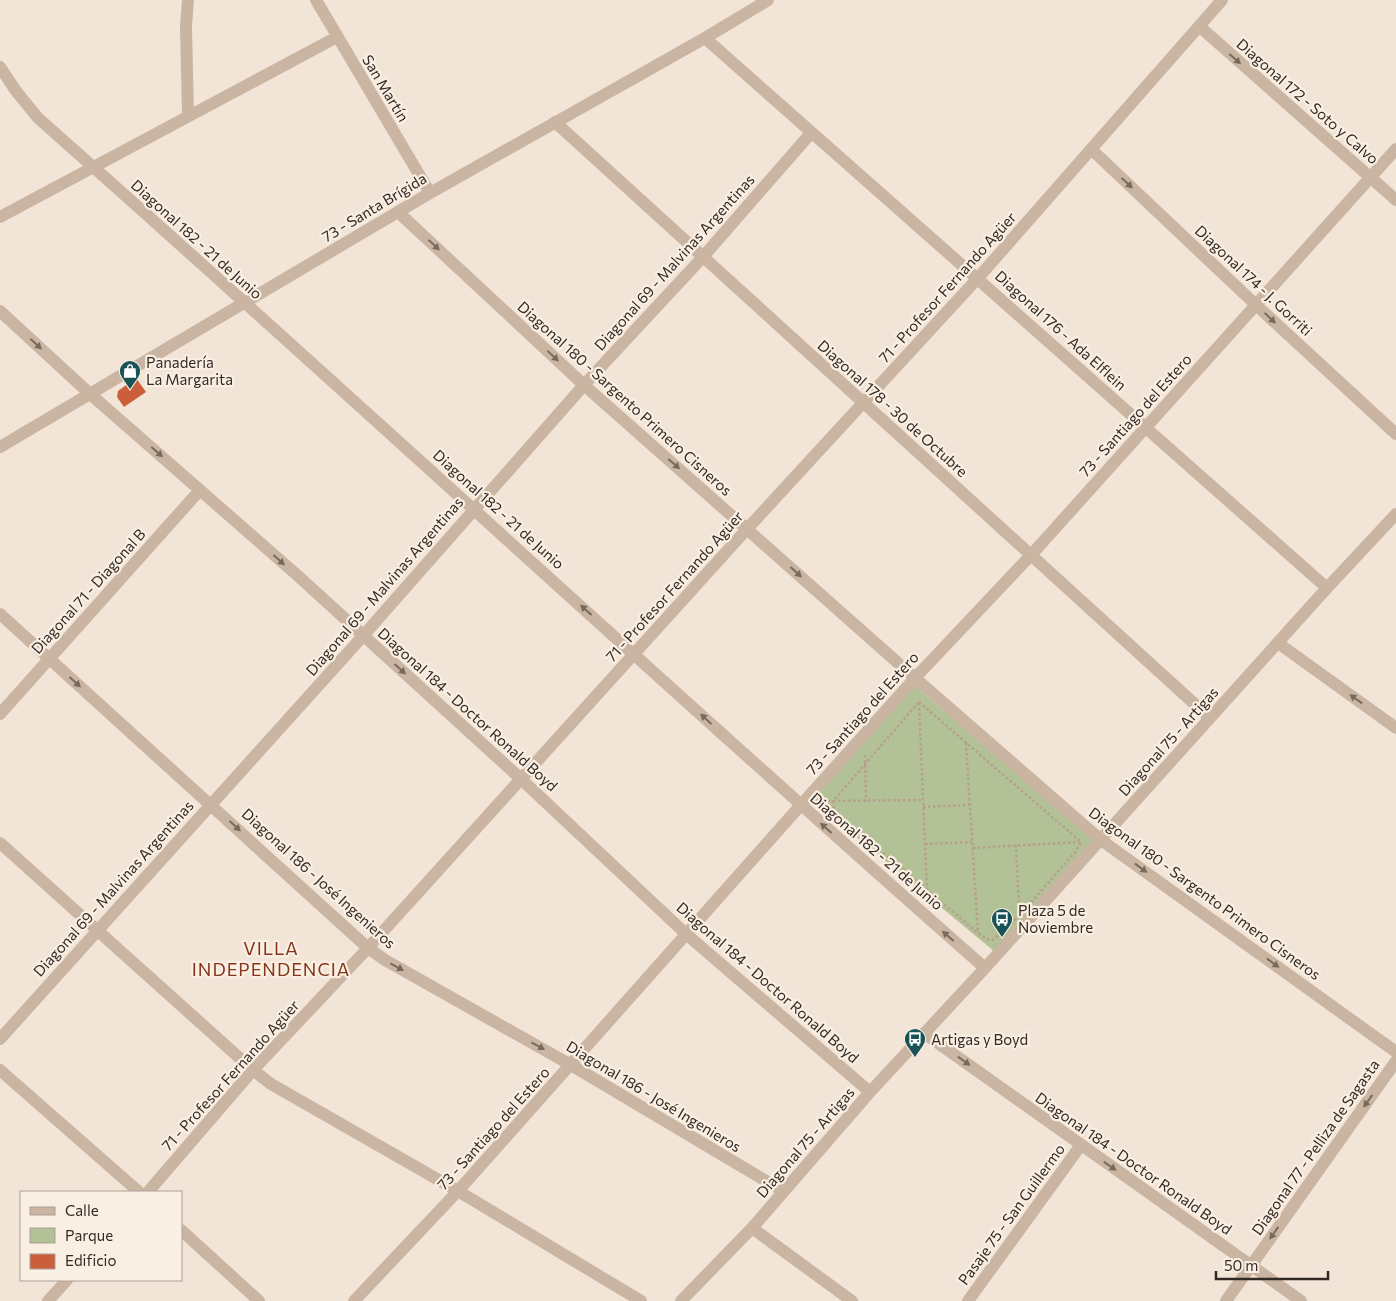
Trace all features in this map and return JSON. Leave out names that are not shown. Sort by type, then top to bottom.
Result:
[{"type":"street","points":[[188,0],[186,26],[188,116]]},
{"type":"street","name":"San Martín","points":[[316,0],[430,193]]},
{"type":"street","name":"73 - Santa Brígida","points":[[0,447],[430,193],[706,38],[768,0]]},
{"type":"street","name":"71 - Profesor Fernando Agüer","points":[[149,1191],[253,1070],[368,948],[634,653],[978,278],[1222,0]]},
{"type":"street","name":"Diagonal 172 - Soto y Calvo","points":[[1198,26],[1396,200]]},
{"type":"street","points":[[0,217],[337,37]]},
{"type":"street","name":"Diagonal 176 - Ada Elflein","points":[[706,38],[811,133],[978,278],[1327,588]]},
{"type":"street","name":"Diagonal 182 - 21 de Junio","points":[[0,67],[16,91],[38,118],[474,508],[800,806],[985,968]]},
{"type":"street","name":"Diagonal 178 - 30 de Octubre","points":[[555,122],[702,258],[1032,554],[1210,718]]},
{"type":"street","name":"Diagonal 69 - Malvinas Argentinas","points":[[0,1038],[363,636],[584,385],[702,258],[811,133]]},
{"type":"street","name":"73 - Santiago del Estero","points":[[354,1301],[458,1191],[915,678],[1032,554],[1396,149]]},
{"type":"street","name":"Diagonal 174 - J. Gorriti","points":[[1091,150],[1396,434]]},
{"type":"street","name":"Diagonal 180 - Sargento Primero Cisneros","points":[[398,212],[584,385],[1101,840],[1396,1052]]},
{"type":"street","name":"Diagonal 184 - Doctor Ronald Boyd","points":[[0,311],[89,393],[200,490],[521,779],[686,934],[870,1092]]},
{"type":"street","name":"Diagonal 71 - Diagonal B","points":[[0,714],[200,490]]},
{"type":"street","name":"Diagonal 75 - Artigas","points":[[681,1301],[752,1228],[870,1092],[985,968],[1396,514]]},
{"type":"street","name":"Diagonal 186 - José Ingenieros","points":[[0,614],[368,948],[385,960],[571,1065],[783,1191]]},
{"type":"street","points":[[1278,643],[1396,728]]},
{"type":"street","points":[[0,842],[253,1070],[271,1084],[458,1191],[641,1301]]},
{"type":"street","name":"Diagonal 184 - Doctor Ronald Boyd","points":[[924,1033],[1301,1301]]},
{"type":"street","name":"Diagonal 77 - Pelliza de Sagasta","points":[[1226,1301],[1396,1061]]},
{"type":"street","points":[[0,1070],[138,1191]]},
{"type":"street","name":"Pasaje 75 - San Guillermo","points":[[968,1301],[1081,1145]]},
{"type":"street","points":[[752,1228],[852,1301]]},
{"type":"street","points":[[182,1231],[259,1301]]},
{"type":"street","points":[[48,1301],[66,1281]]},
{"type":"path","points":[[919,702],[1081,842]]},
{"type":"path","points":[[919,702],[833,801],[834,811],[978,933],[986,939],[993,940],[1020,915],[1076,851],[1081,842]]},
{"type":"path","points":[[919,702],[927,891]]},
{"type":"path","points":[[966,742],[978,933]]},
{"type":"path","points":[[865,751],[866,801]]},
{"type":"path","points":[[820,801],[923,800]]},
{"type":"path","points":[[923,807],[970,805]]},
{"type":"path","points":[[925,844],[972,842]]},
{"type":"path","points":[[972,848],[1081,842]]},
{"type":"path","points":[[1016,846],[1020,915]]},
{"type":"green space","points":[[915,686],[1094,841],[995,952],[812,800]]},
{"type":"building","points":[[136,378],[146,392],[124,407],[117,397],[118,391]]},
{"type":"place","name":"Panadería La Margarita","points":[[130,390]]},
{"type":"place","name":"Plaza 5 de Noviembre","points":[[1002,938]]},
{"type":"place","name":"Artigas y Boyd","points":[[915,1058]]},
{"type":"district","name":"VILLA INDEPENDENCIA","points":[[271,958]]}]
